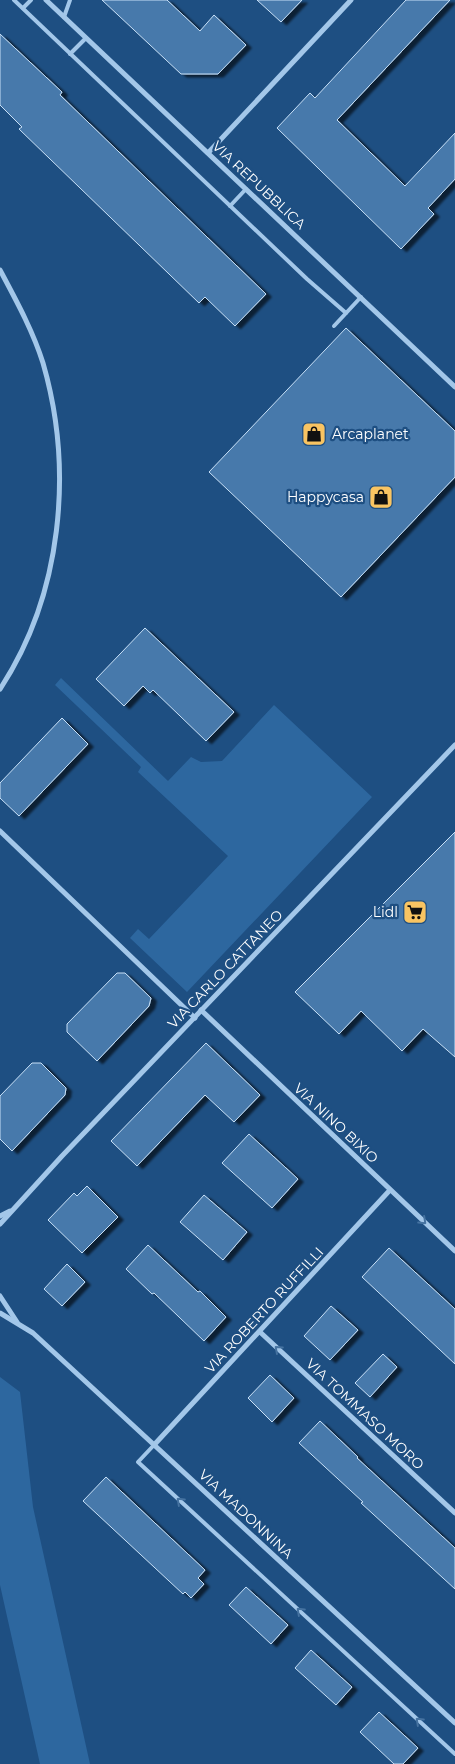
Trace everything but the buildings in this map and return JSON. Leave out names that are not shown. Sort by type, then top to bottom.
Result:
[{"type":"street","name":"VIA REPUBBLICA","points":[[46,0],[455,387]]},
{"type":"street","points":[[208,153],[351,0]]},
{"type":"street","points":[[0,270],[24,315],[42,362],[54,408],[60,472],[57,526],[42,603],[24,646],[0,689]]},
{"type":"street","name":"VIA CARLO CATTANEO","points":[[0,1224],[12,1209],[455,745]]},
{"type":"street","points":[[0,831],[195,1018]]},
{"type":"street","name":"VIA NINO BIXIO","points":[[202,1010],[455,1252]]},
{"type":"street","name":"VIA ROBERTO RUFFILLI","points":[[154,1444],[390,1190]]},
{"type":"street","name":"VIA CARLO CATTANEO","points":[[0,1216],[12,1209]]},
{"type":"street","name":"VIA MADONNINA","points":[[0,1296],[18,1324]]},
{"type":"street","name":"VIA MADONNINA","points":[[0,1313],[33,1333],[455,1723]]},
{"type":"street","name":"VIA TOMMASO MORO","points":[[260,1332],[455,1512]]},
{"type":"lane","points":[[14,0],[307,279],[346,313]]},
{"type":"lane","points":[[23,8],[31,0]]},
{"type":"lane","points":[[64,17],[70,0]]},
{"type":"lane","points":[[70,54],[86,38]]},
{"type":"lane","points":[[230,206],[246,189]]},
{"type":"lane","points":[[334,326],[361,296]]},
{"type":"lane","points":[[154,1444],[138,1462],[455,1754]]},
{"type":"shaded area","points":[[61,678],[168,781],[191,757],[201,762],[222,761],[274,705],[372,797],[187,992],[130,938],[138,929],[149,939],[228,856],[138,772],[141,767],[55,685]]},
{"type":"shaded area","points":[[0,1377],[20,1392],[33,1507],[90,1764],[40,1764],[0,1585]]},
{"type":"place","name":"Arcaplanet","points":[[314,434]]},
{"type":"place","name":"Happycasa","points":[[381,497]]},
{"type":"place","name":"Lidl","points":[[415,912]]}]
